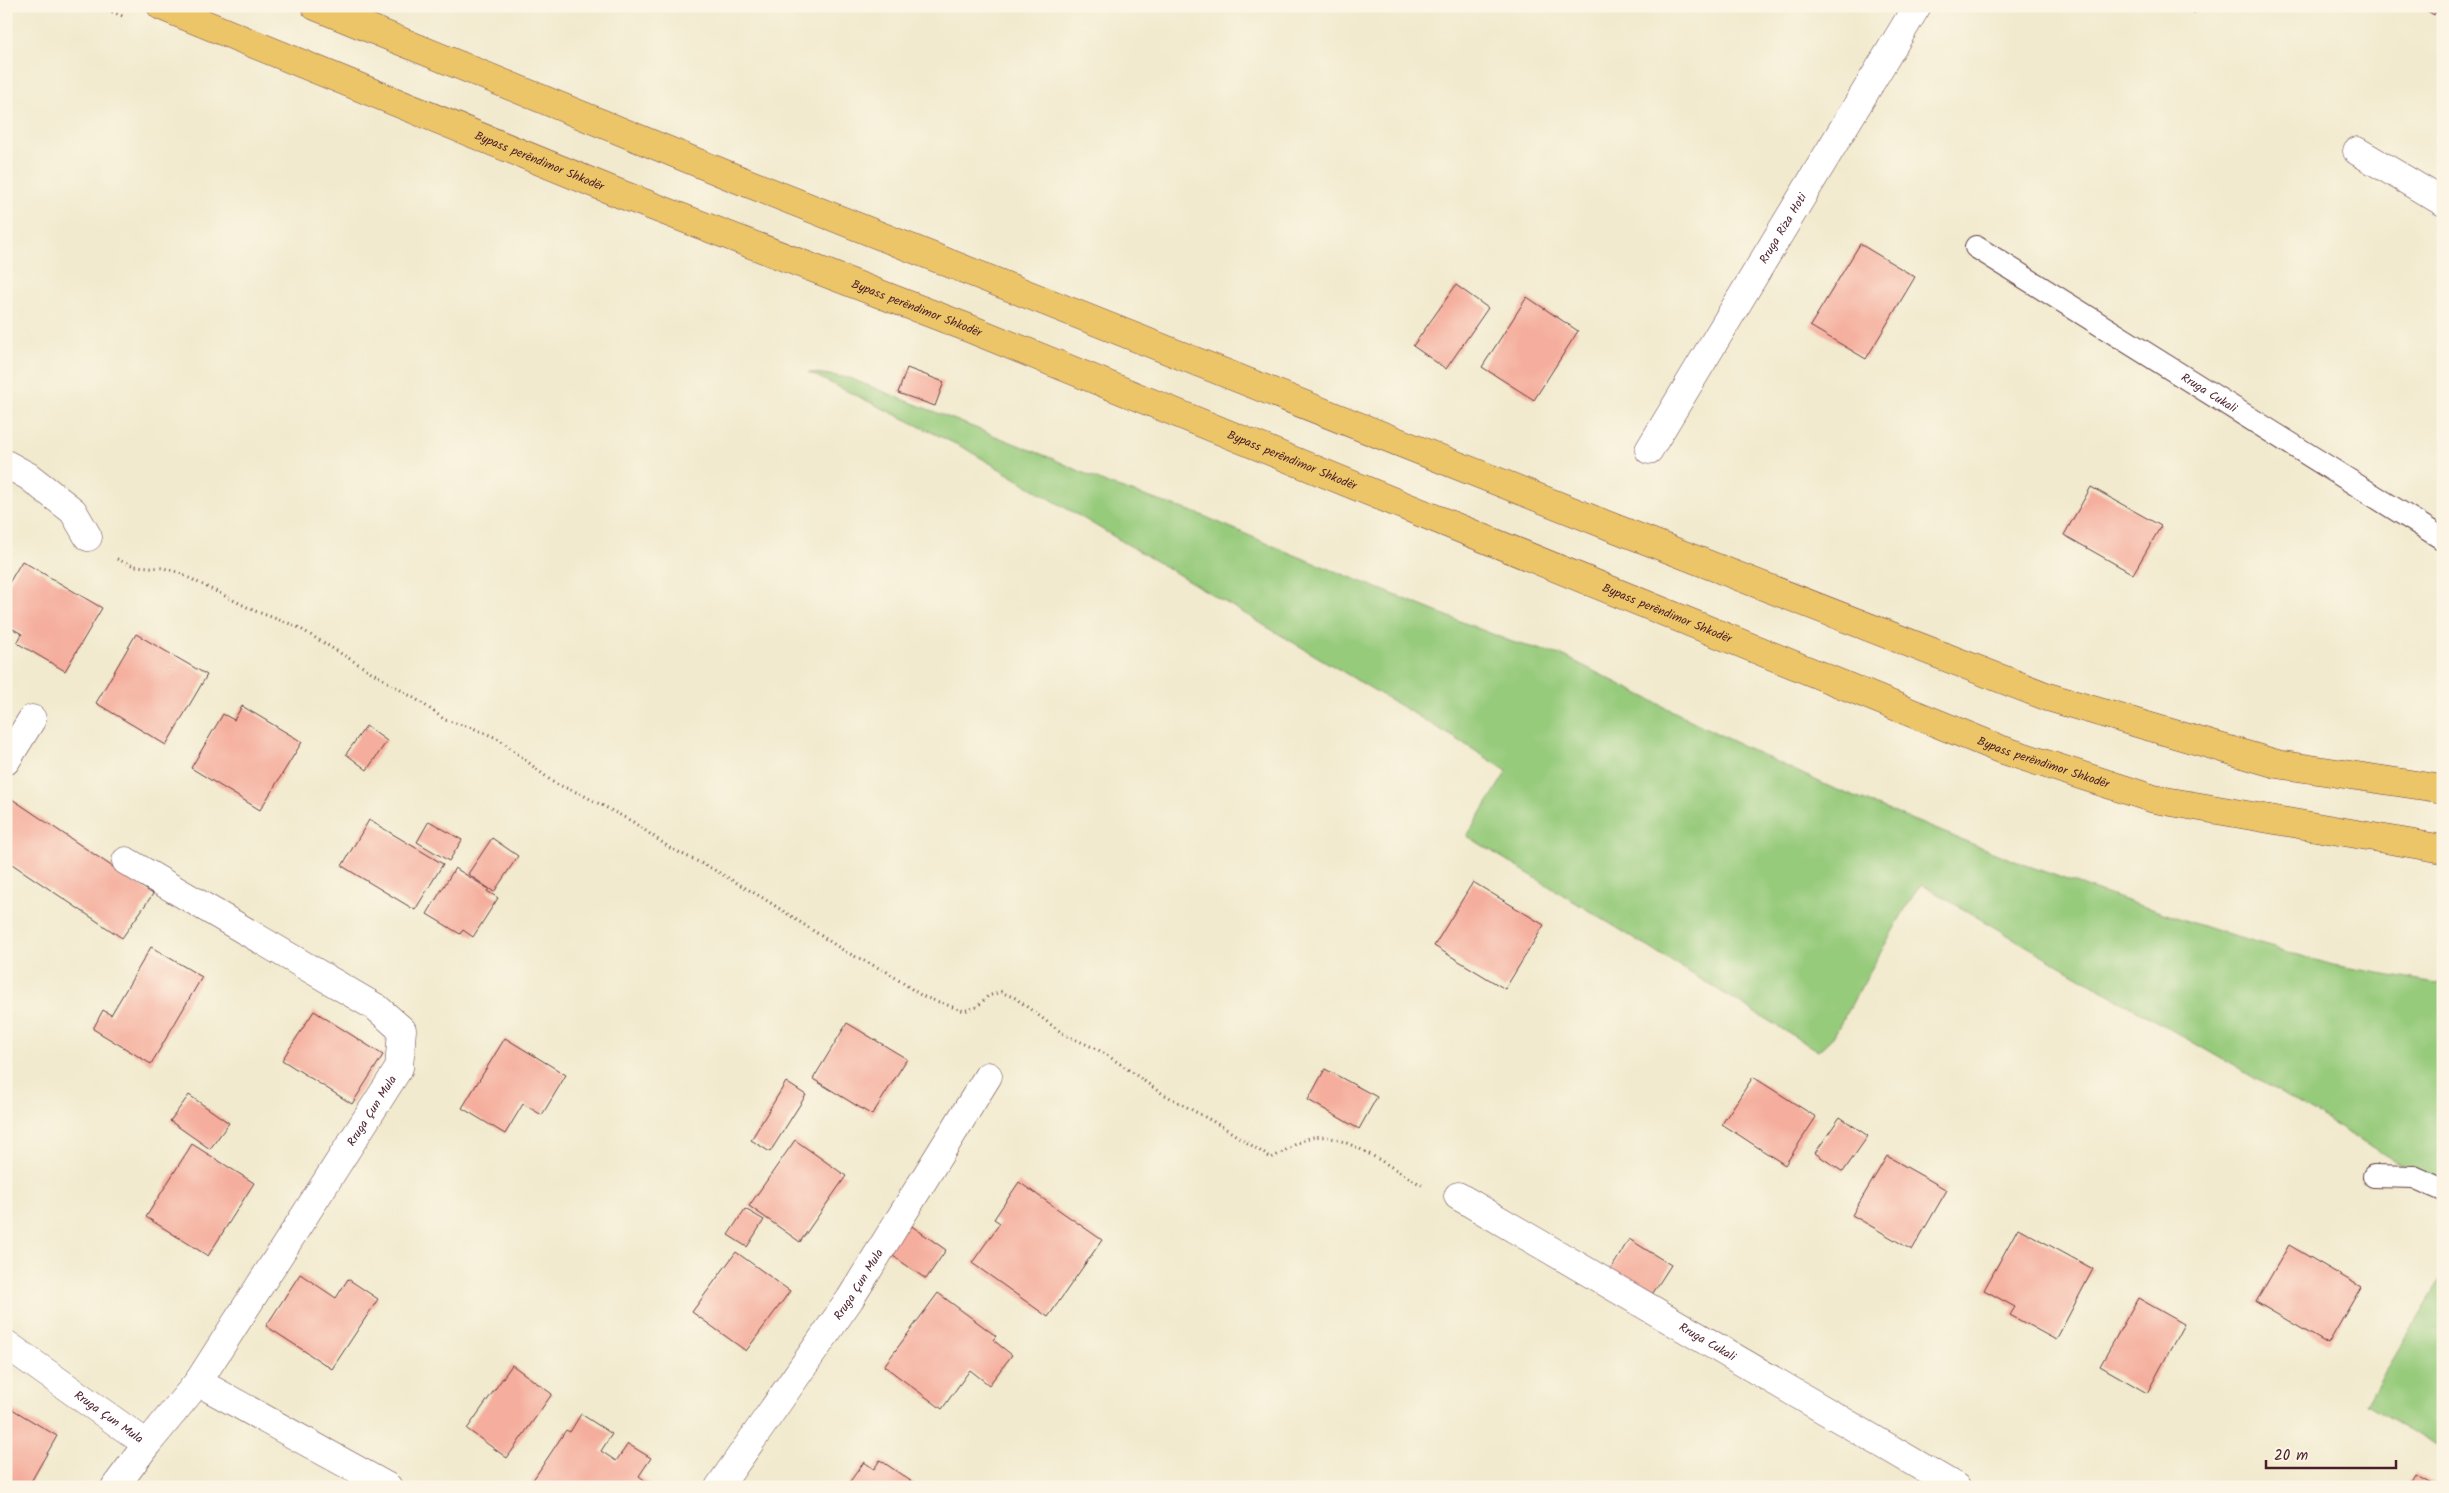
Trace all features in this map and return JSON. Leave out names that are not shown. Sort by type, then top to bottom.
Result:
[{"type":"highway","name":"Bypass perëndimor Shkodër","points":[[161,6],[618,192],[966,327],[2000,749],[2154,799],[2443,849]]},
{"type":"highway","points":[[315,6],[800,204],[1608,526],[2048,698],[2277,764],[2443,789]]},
{"type":"street","name":"Rruga Riza Hoti","points":[[1649,450],[1917,6]]},
{"type":"street","points":[[2357,151],[2443,202]]},
{"type":"street","points":[[6,464],[28,476],[73,511],[88,537]]},
{"type":"street","points":[[6,761],[32,719]]},
{"type":"street","name":"Rruga Çun Mula","points":[[6,1344],[146,1444],[198,1382],[399,1068],[402,1030],[377,1008],[126,861]]},
{"type":"street","name":"Rruga Çun Mula","points":[[719,1487],[850,1299],[988,1076]]},
{"type":"street","name":"Rruga Cukali","points":[[1458,1196],[1956,1487]]},
{"type":"street","points":[[198,1382],[388,1487]]},
{"type":"street","points":[[115,1487],[146,1444]]},
{"type":"lane","name":"Rruga Cukali","points":[[1976,247],[2443,539]]},
{"type":"lane","points":[[2374,1176],[2414,1176],[2443,1190]]},
{"type":"path","points":[[88,537],[107,554],[120,561],[134,566],[164,568],[177,572],[255,611],[296,626],[422,703],[445,720],[473,728],[499,739],[554,783],[581,794],[633,822],[670,848],[736,882],[812,928],[846,952],[887,972],[922,996],[964,1011],[976,1007],[988,996],[1001,992],[1015,998],[1065,1035],[1097,1049],[1158,1091],[1223,1127],[1272,1158],[1311,1137],[1326,1138],[1355,1146],[1391,1168],[1430,1188],[1458,1196]]},
{"type":"green space","points":[[808,372],[849,378],[1051,458],[1108,484],[1199,514],[1292,554],[1512,642],[1564,656],[1728,739],[1830,787],[2015,861],[2229,935],[2333,965],[2443,984],[2443,1190],[2313,1112],[1921,884],[1833,1037],[1818,1051],[1467,836],[1507,771],[1460,741],[966,449]]},
{"type":"green space","points":[[2443,1275],[2443,1449],[2366,1405]]},
{"type":"building","points":[[2183,6],[2198,6],[2194,13]]},
{"type":"building","points":[[2420,6],[2439,6],[2434,15]]},
{"type":"building","points":[[1860,244],[1915,277],[1866,359],[1810,326]]},
{"type":"building","points":[[1456,285],[1488,308],[1446,369],[1413,346]]},
{"type":"building","points":[[1527,297],[1578,331],[1534,400],[1482,367]]},
{"type":"building","points":[[907,368],[944,382],[935,406],[898,393]]},
{"type":"building","points":[[2091,487],[2161,526],[2133,574],[2064,535]]},
{"type":"building","points":[[22,561],[102,608],[65,671],[17,643],[22,634],[6,625],[6,588]]},
{"type":"building","points":[[136,634],[207,675],[166,745],[96,703]]},
{"type":"building","points":[[242,706],[302,742],[260,810],[191,768],[223,714],[234,720]]},
{"type":"building","points":[[366,726],[387,741],[367,770],[346,754]]},
{"type":"building","points":[[6,795],[153,894],[122,938],[6,860]]},
{"type":"building","points":[[369,820],[443,864],[415,910],[342,866]]},
{"type":"building","points":[[429,821],[462,840],[449,861],[417,842]]},
{"type":"building","points":[[492,838],[518,856],[494,892],[468,874]]},
{"type":"building","points":[[455,868],[489,889],[487,891],[498,898],[473,937],[463,930],[460,934],[427,914]]},
{"type":"building","points":[[1473,882],[1544,925],[1505,989],[1434,946]]},
{"type":"building","points":[[151,947],[202,977],[151,1064],[93,1029],[103,1010],[111,1015]]},
{"type":"building","points":[[314,1011],[383,1055],[352,1104],[282,1060]]},
{"type":"building","points":[[847,1023],[907,1059],[872,1115],[813,1079]]},
{"type":"building","points":[[505,1038],[566,1075],[542,1115],[523,1104],[505,1134],[462,1108]]},
{"type":"building","points":[[1325,1069],[1377,1097],[1359,1129],[1308,1100]]},
{"type":"building","points":[[1753,1077],[1816,1117],[1785,1165],[1722,1124]]},
{"type":"building","points":[[786,1082],[806,1095],[770,1152],[751,1140]]},
{"type":"building","points":[[189,1095],[229,1123],[210,1149],[170,1121]]},
{"type":"building","points":[[1840,1117],[1868,1136],[1843,1172],[1815,1153]]},
{"type":"building","points":[[795,1140],[846,1176],[800,1242],[749,1206]]},
{"type":"building","points":[[192,1144],[254,1183],[208,1256],[146,1217]]},
{"type":"building","points":[[1887,1156],[1947,1190],[1912,1250],[1852,1215]]},
{"type":"building","points":[[1019,1182],[1102,1240],[1048,1317],[972,1263],[1000,1223],[994,1219]]},
{"type":"building","points":[[745,1209],[764,1220],[747,1247],[728,1235]]},
{"type":"building","points":[[906,1222],[946,1250],[926,1279],[886,1251]]},
{"type":"building","points":[[2018,1228],[2093,1269],[2056,1340],[2010,1315],[2015,1307],[1984,1290]]},
{"type":"building","points":[[1629,1239],[1671,1265],[1651,1296],[1610,1271]]},
{"type":"building","points":[[2289,1245],[2361,1287],[2328,1344],[2256,1302]]},
{"type":"building","points":[[736,1252],[790,1291],[746,1351],[692,1312]]},
{"type":"building","points":[[300,1274],[336,1298],[348,1279],[378,1299],[332,1369],[266,1326]]},
{"type":"building","points":[[938,1293],[996,1336],[993,1340],[1012,1355],[989,1385],[970,1370],[942,1409],[884,1366]]},
{"type":"building","points":[[2138,1298],[2184,1324],[2147,1393],[2100,1366]]},
{"type":"building","points":[[512,1365],[552,1394],[507,1458],[467,1429]]},
{"type":"building","points":[[7,1406],[57,1436],[28,1487],[6,1487]]},
{"type":"building","points":[[581,1414],[612,1434],[601,1451],[616,1461],[628,1444],[651,1458],[639,1476],[654,1487],[537,1487],[531,1483],[566,1430],[570,1432]]},
{"type":"building","points":[[880,1460],[915,1484],[913,1487],[846,1487],[864,1462],[874,1469]]},
{"type":"building","points":[[2415,1473],[2440,1487],[2407,1487]]}]
